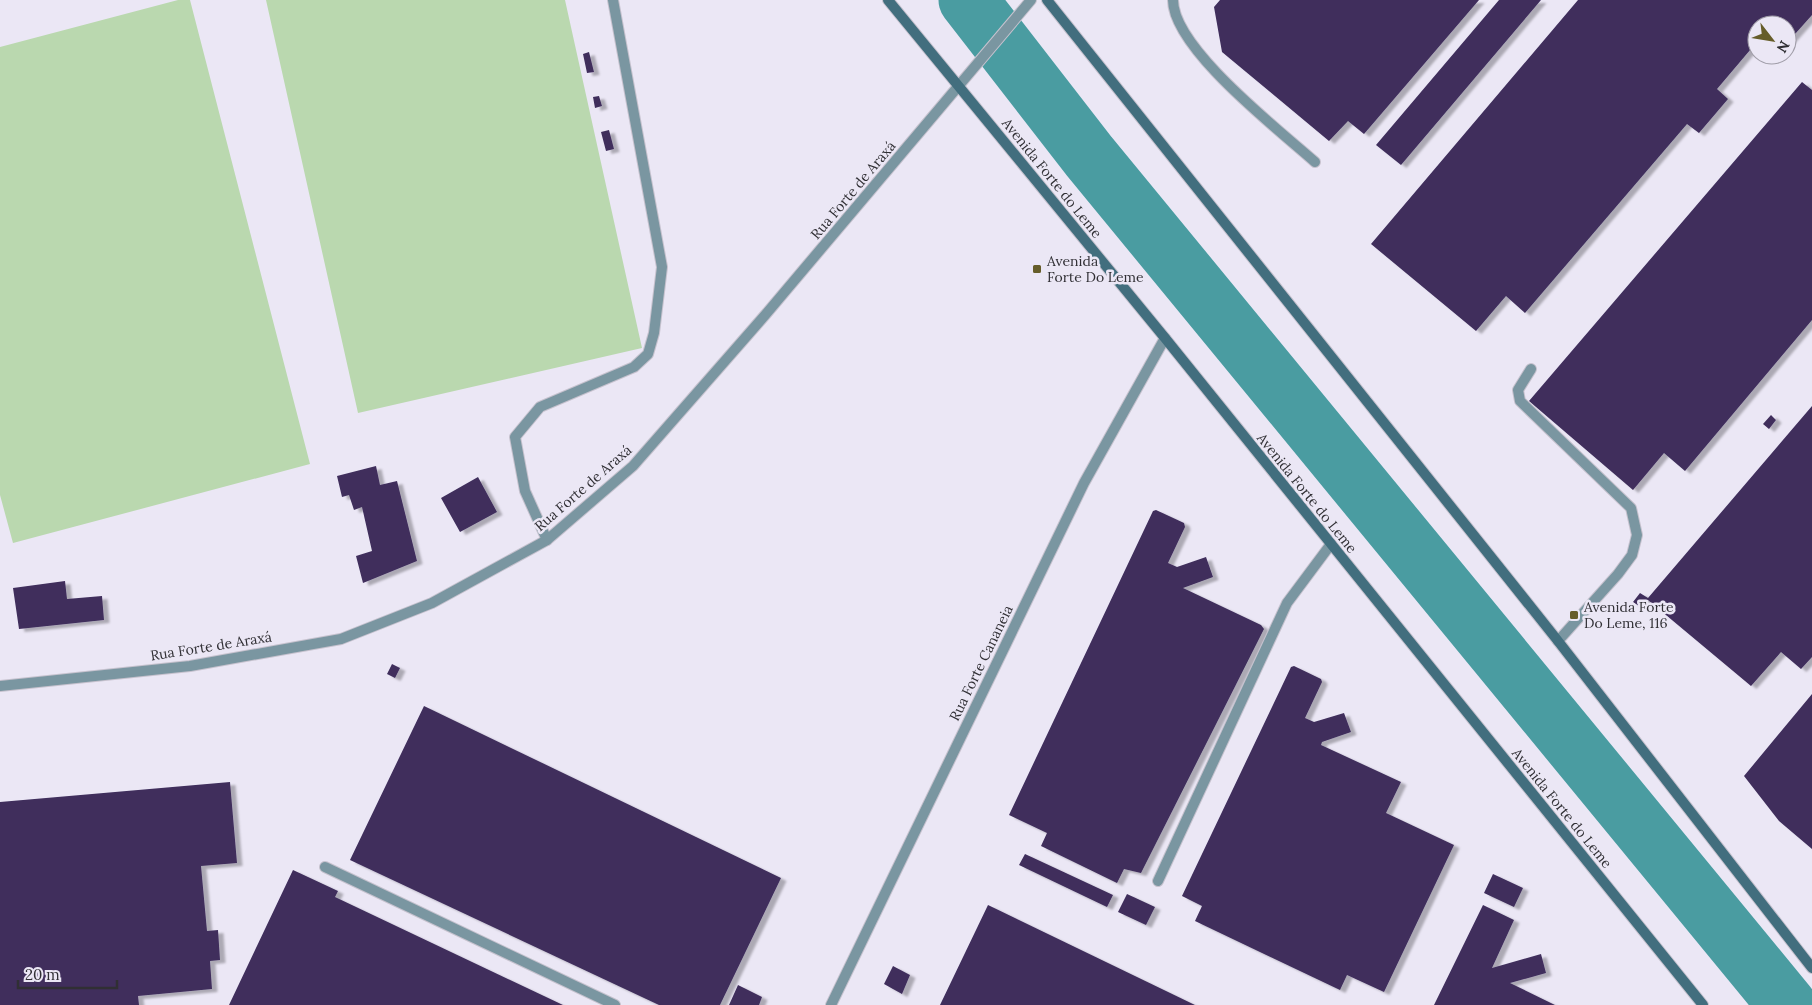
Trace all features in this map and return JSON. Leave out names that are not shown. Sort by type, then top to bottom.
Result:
[{"type":"main road","name":"Avenida Forte do Leme","points":[[888,0],[1165,338],[1703,1005]]},
{"type":"main road","points":[[1047,0],[1558,641],[1812,968]]},
{"type":"street","points":[[547,540],[524,491],[515,437],[540,407],[634,367],[648,354],[654,333],[660,286],[662,267],[613,0]]},
{"type":"street","name":"Rua Forte de Araxá","points":[[0,686],[190,666],[341,639],[432,603],[547,540],[633,466],[766,314],[1031,0]]},
{"type":"street","points":[[1173,0],[1173,10],[1185,36],[1205,62],[1315,162]]},
{"type":"street","name":"Rua Forte Cananeia","points":[[831,1005],[1084,483],[1165,338]]},
{"type":"street","points":[[1531,369],[1518,390],[1520,402],[1631,508],[1637,535],[1632,555],[1618,574],[1558,641]]},
{"type":"street","points":[[1158,881],[1287,603],[1331,544]]},
{"type":"street","points":[[325,867],[615,1005]]},
{"type":"green space","points":[[178,0],[190,0],[310,464],[13,543],[0,495],[0,47]]},
{"type":"green space","points":[[266,0],[565,0],[642,348],[358,413]]},
{"type":"building","points":[[1220,0],[1479,0],[1364,134],[1348,121],[1329,141],[1222,52],[1214,7]]},
{"type":"building","points":[[1499,0],[1541,0],[1401,165],[1376,145]]},
{"type":"building","points":[[1578,0],[1812,0],[1812,15],[1797,32],[1797,15],[1747,15],[1747,54],[1717,89],[1728,99],[1699,133],[1687,124],[1525,313],[1506,296],[1476,331],[1371,244]]},
{"type":"building","points":[[589,52],[594,72],[587,73],[583,54]]},
{"type":"building","points":[[1802,82],[1812,90],[1812,320],[1685,471],[1664,453],[1633,490],[1529,401]]},
{"type":"building","points":[[599,96],[602,106],[595,108],[593,97]]},
{"type":"building","points":[[609,130],[614,149],[606,151],[601,132]]},
{"type":"building","points":[[1812,406],[1812,657],[1801,669],[1781,652],[1751,686],[1648,600],[1642,608],[1633,602],[1640,593],[1648,598]]},
{"type":"building","points":[[1771,415],[1776,420],[1769,429],[1763,424]]},
{"type":"building","points":[[376,466],[380,485],[397,481],[417,561],[363,583],[356,556],[372,551],[362,507],[354,510],[349,495],[342,497],[337,476]]},
{"type":"building","points":[[478,477],[497,512],[460,532],[441,498]]},
{"type":"building","points":[[1156,510],[1184,523],[1185,527],[1168,563],[1177,567],[1206,557],[1213,577],[1183,588],[1261,625],[1264,629],[1141,873],[1124,869],[1117,883],[1041,846],[1047,833],[1009,815],[1153,511]]},
{"type":"building","points":[[65,581],[67,599],[102,596],[104,620],[19,629],[13,588]]},
{"type":"building","points":[[392,664],[400,668],[395,678],[387,674]]},
{"type":"building","points":[[1294,666],[1321,679],[1322,682],[1305,718],[1314,722],[1344,713],[1351,732],[1322,742],[1321,745],[1401,782],[1386,813],[1454,845],[1384,992],[1347,975],[1340,990],[1195,921],[1202,906],[1182,896],[1291,667]]},
{"type":"building","points":[[1812,694],[1812,849],[1779,821],[1744,776]]},
{"type":"building","points":[[424,706],[781,878],[720,1005],[659,1005],[350,860]]},
{"type":"building","points":[[230,782],[237,863],[201,866],[207,931],[218,930],[220,960],[210,961],[212,989],[138,996],[139,1005],[0,1005],[0,802]]},
{"type":"building","points":[[1025,854],[1113,895],[1107,907],[1019,865]]},
{"type":"building","points":[[293,870],[338,891],[335,897],[563,1005],[229,1005]]},
{"type":"building","points":[[1493,874],[1523,888],[1514,907],[1484,893]]},
{"type":"building","points":[[1127,894],[1155,907],[1146,925],[1118,912]]},
{"type":"building","points":[[988,905],[1195,1005],[940,1005]]},
{"type":"building","points":[[1483,905],[1514,920],[1492,968],[1541,954],[1546,973],[1510,983],[1555,1005],[1434,1005]]},
{"type":"building","points":[[893,966],[910,975],[902,994],[884,984]]},
{"type":"building","points":[[738,985],[762,997],[759,1005],[729,1005]]},
{"type":"waterway","points":[[968,0],[1089,156],[1787,1005]]},
{"type":"place","name":"Avenida Forte Do Leme","points":[[1037,269]]},
{"type":"place","name":"Avenida Forte Do Leme, 116","points":[[1574,615]]}]
